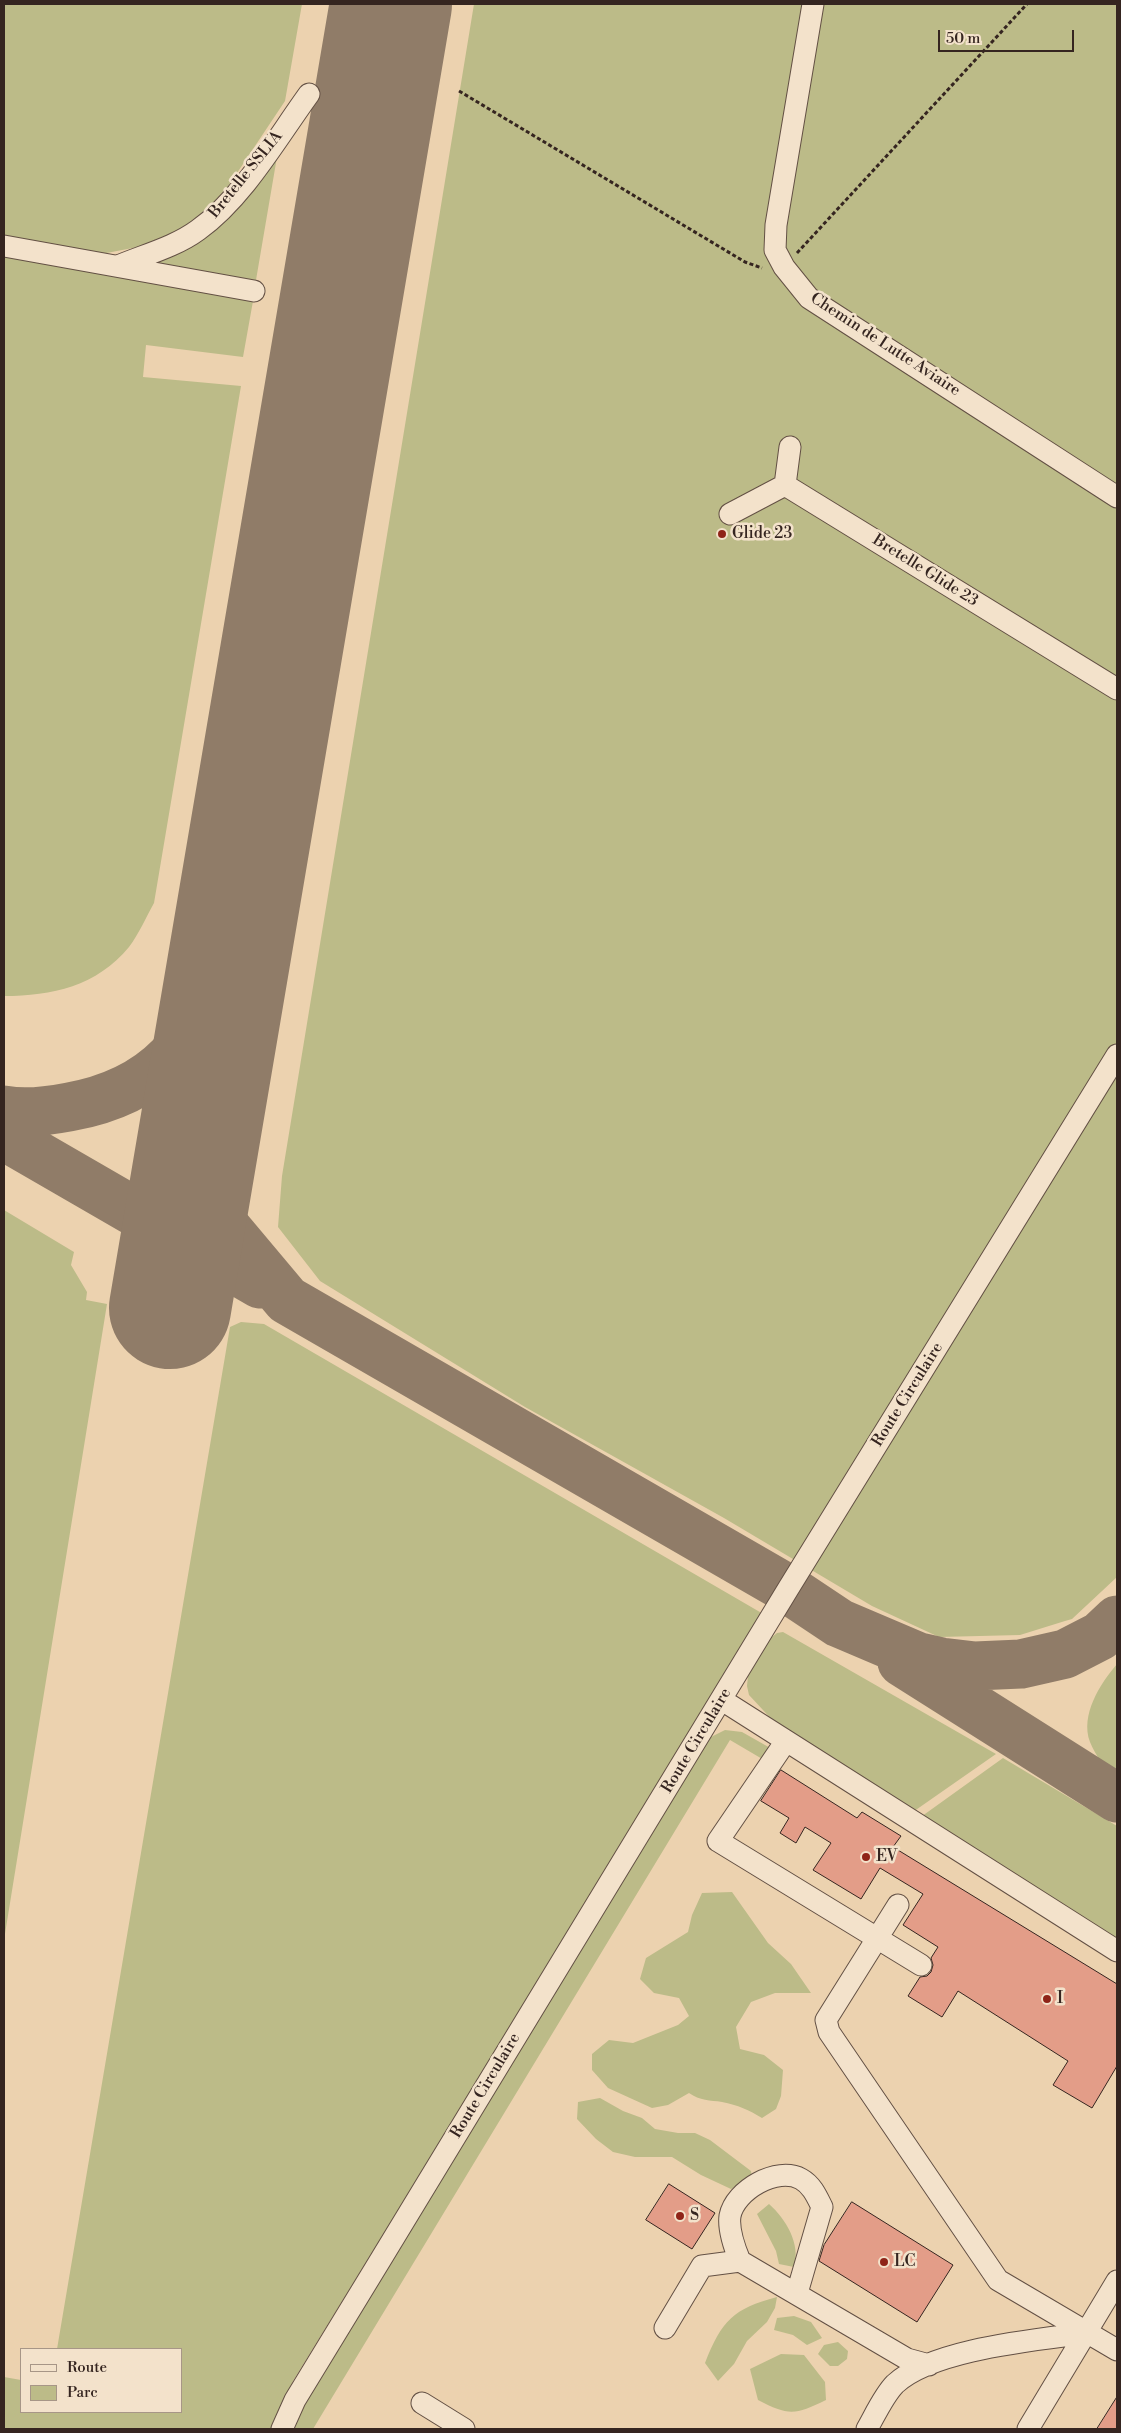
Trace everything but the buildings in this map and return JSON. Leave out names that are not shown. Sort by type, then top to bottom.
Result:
[{"type":"lane","name":"Chemin de Lutte Aviaire","points":[[812,4],[776,225],[775,250],[784,267],[809,298],[1117,497]]},
{"type":"lane","name":"Bretelle SSLIA","points":[[118,266],[197,231],[219,213],[250,176],[309,94]]},
{"type":"lane","points":[[4,246],[254,291]]},
{"type":"lane","points":[[730,514],[784,485],[790,447]]},
{"type":"lane","name":"Bretelle Glide 23","points":[[784,485],[1117,689]]},
{"type":"lane","name":"Route Circulaire","points":[[282,2429],[295,2400],[722,1700],[798,1572],[1117,1055]]},
{"type":"lane","points":[[722,1700],[1117,1951]]},
{"type":"lane","points":[[786,1741],[718,1841],[922,1965]]},
{"type":"lane","points":[[898,1905],[826,2020],[829,2032],[998,2280],[1117,2350]]},
{"type":"lane","points":[[740,2261],[734,2246],[730,2216],[738,2201],[756,2183],[770,2178],[787,2176],[801,2179],[814,2191],[822,2207],[797,2293]]},
{"type":"lane","points":[[665,2328],[702,2266],[740,2261],[907,2359],[930,2365]]},
{"type":"lane","points":[[1028,2429],[1117,2281]]},
{"type":"lane","points":[[866,2429],[894,2385],[910,2372],[976,2350],[1086,2333]]},
{"type":"lane","points":[[422,2404],[464,2429]]},
{"type":"path","points":[[458,91],[745,262],[761,268],[784,267],[1027,4]]},
{"type":"green space","points":[[4,4],[302,4],[285,101],[219,200],[187,227],[138,247],[96,255],[4,236]]},
{"type":"green space","points":[[474,4],[1117,4],[1117,1577],[1072,1619],[1020,1635],[939,1637],[872,1606],[724,1518],[525,1407],[320,1281],[278,1227],[282,1176]]},
{"type":"green space","points":[[278,151],[256,280],[148,263]]},
{"type":"green space","points":[[4,253],[253,301],[243,357],[146,345],[143,377],[241,386],[154,903],[129,947],[103,971],[88,980],[56,991],[4,996]]},
{"type":"green space","points":[[4,1210],[74,1252],[71,1265],[87,1292],[86,1300],[107,1304],[4,1940]]},
{"type":"green space","points":[[241,1322],[264,1324],[765,1615],[293,2381],[272,2429],[4,2429],[4,2377],[20,2380],[20,2413],[182,2413],[182,2348],[57,2348],[230,1327]]},
{"type":"green space","points":[[783,1632],[996,1754],[910,1814],[776,1724],[749,1695],[747,1686],[748,1676],[759,1655],[767,1641],[777,1633]]},
{"type":"green space","points":[[1117,1664],[1117,1782],[1112,1779],[1090,1742],[1088,1721],[1093,1700],[1098,1690]]},
{"type":"green space","points":[[725,1730],[742,1732],[772,1749],[764,1760],[730,1740],[313,2429],[290,2429],[304,2397],[709,1738]]},
{"type":"green space","points":[[1003,1758],[1117,1826],[1117,1941],[918,1819]]},
{"type":"green space","points":[[732,1892],[768,1943],[791,1964],[811,1993],[775,1993],[751,2002],[736,2027],[740,2049],[764,2055],[783,2070],[781,2096],[776,2109],[762,2118],[738,2106],[701,2099],[689,2093],[668,2105],[652,2108],[608,2088],[592,2070],[592,2054],[609,2040],[633,2043],[678,2025],[689,2016],[679,1998],[654,1993],[640,1979],[646,1958],[688,1932],[692,1915],[702,1893]]},
{"type":"green space","points":[[600,2098],[623,2111],[642,2118],[655,2129],[678,2133],[695,2133],[710,2140],[751,2171],[752,2178],[731,2189],[701,2175],[672,2157],[635,2157],[613,2152],[596,2139],[577,2119],[578,2102]]},
{"type":"green space","points":[[769,2204],[786,2224],[794,2241],[796,2258],[794,2267],[779,2264],[776,2251],[757,2214]]},
{"type":"green space","points":[[777,2297],[775,2308],[767,2322],[747,2341],[734,2364],[718,2381],[705,2363],[717,2336],[724,2326],[739,2312],[750,2306]]},
{"type":"green space","points":[[794,2316],[811,2322],[822,2338],[807,2345],[793,2335],[774,2330],[777,2318]]},
{"type":"green space","points":[[838,2342],[848,2351],[847,2359],[838,2366],[830,2366],[818,2354],[824,2345]]},
{"type":"green space","points":[[781,2354],[804,2355],[825,2382],[826,2400],[807,2409],[792,2412],[777,2409],[758,2400],[750,2369]]},
{"type":"taxiway","points":[[4,1110],[28,1112],[69,1107],[101,1099],[128,1089],[151,1074],[170,1057],[187,1037],[202,1014],[229,959]]},
{"type":"taxiway","points":[[201,1124],[199,1165],[203,1194],[219,1219],[287,1300],[788,1589],[839,1623],[919,1657],[975,1666],[1021,1664],[1065,1654],[1100,1636],[1117,1620]]},
{"type":"taxiway","points":[[4,1136],[260,1284]]},
{"type":"taxiway","points":[[902,1662],[1117,1798]]},
{"type":"runway","points":[[170,1308],[391,4]]},
{"type":"place","name":"Glide 23","points":[[722,534]]},
{"type":"place","name":"EV","points":[[866,1857]]},
{"type":"place","name":"I","points":[[1047,1999]]},
{"type":"place","name":"S","points":[[680,2216]]},
{"type":"place","name":"LC","points":[[884,2262]]}]
